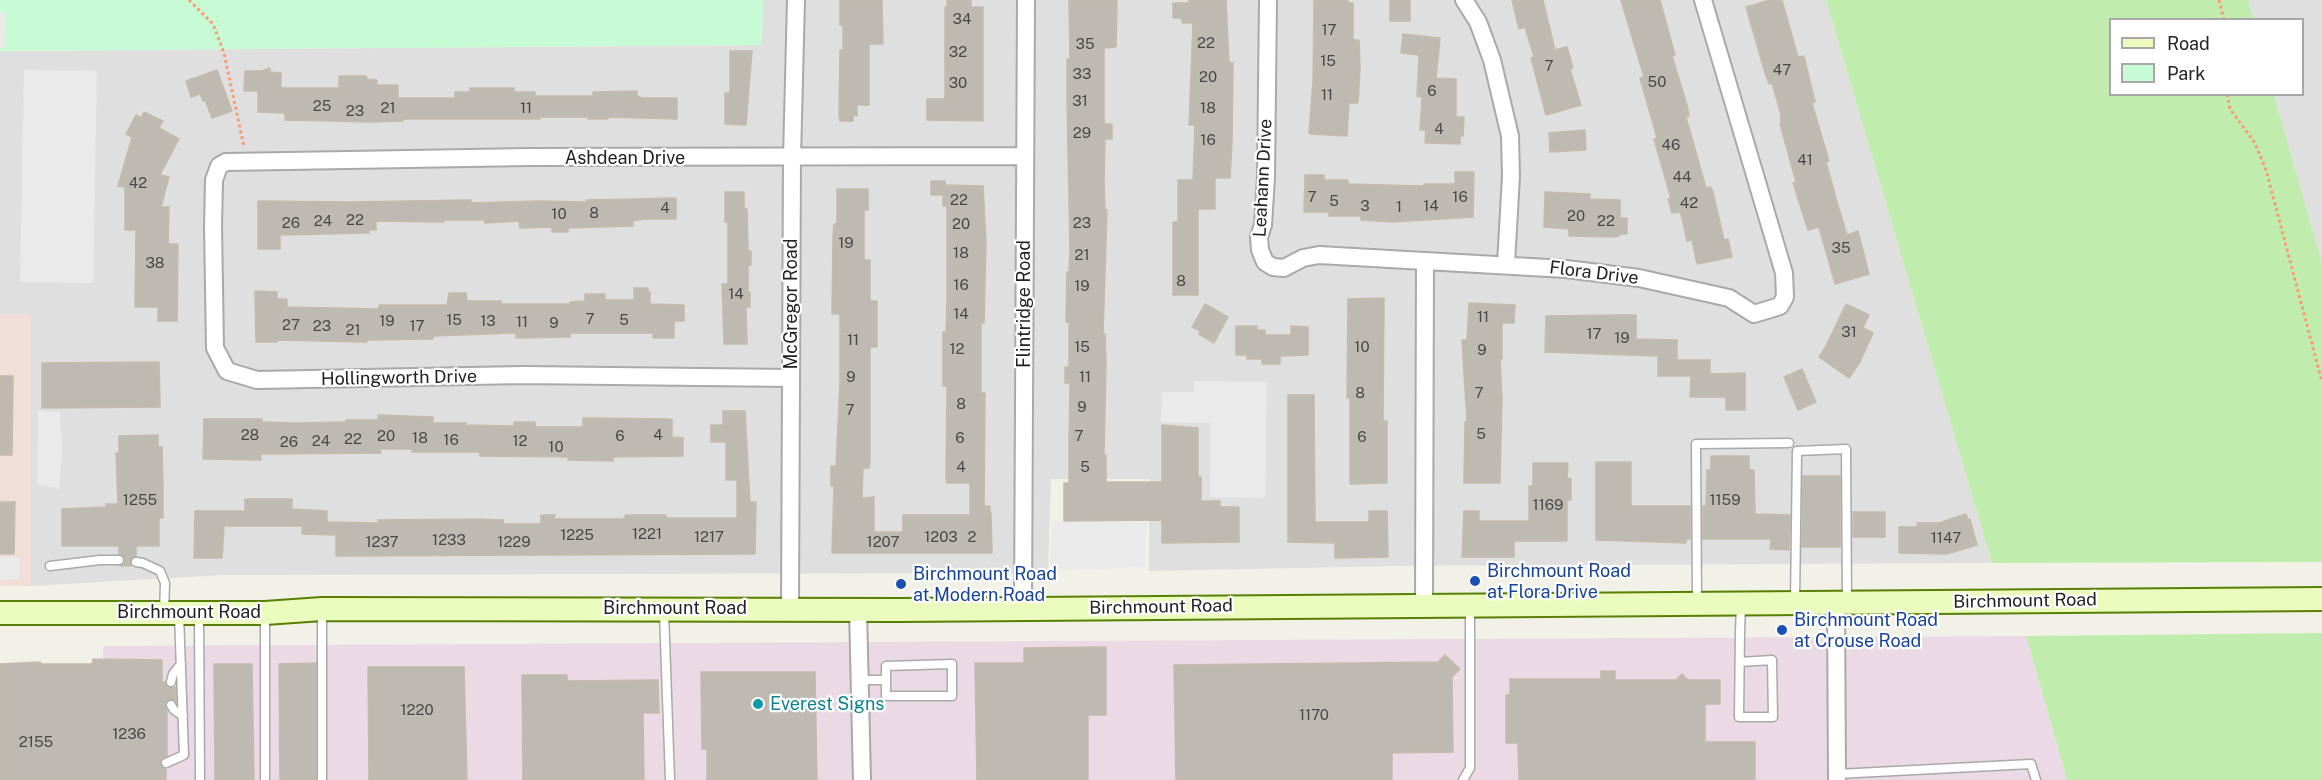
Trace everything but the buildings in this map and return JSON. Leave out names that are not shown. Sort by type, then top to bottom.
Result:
[{"type":"main road","name":"Birchmount Road","points":[[0,613],[265,613],[322,609],[858,609],[1697,604],[2322,598]]},
{"type":"street","name":"McGregor Road","points":[[790,608],[792,158],[796,0]]},
{"type":"street","name":"Flintridge Road","points":[[1023,608],[1026,0]]},
{"type":"street","name":"Leahann Drive","points":[[1268,0],[1266,177],[1263,225],[1259,237],[1260,250],[1265,262],[1273,267],[1284,268],[1302,258],[1319,255],[1425,262]]},
{"type":"street","points":[[1464,0],[1478,22],[1492,60],[1510,136],[1511,176],[1506,264]]},
{"type":"street","name":"Flora Drive","points":[[1425,262],[1506,264],[1639,278],[1730,298],[1754,314],[1780,306],[1785,297],[1784,273],[1702,0]]},
{"type":"street","name":"Ashdean Drive","points":[[226,162],[1025,156]]},
{"type":"street","name":"Hollingworth Drive","points":[[226,162],[219,166],[214,180],[213,226],[215,348],[227,371],[257,381],[523,375],[790,378]]},
{"type":"street","points":[[1424,605],[1425,262]]},
{"type":"street","points":[[1837,777],[1841,603]]},
{"type":"street","points":[[858,609],[862,780]]},
{"type":"lane","points":[[1697,604],[1695,444],[1789,443]]},
{"type":"lane","points":[[1795,603],[1797,451],[1846,449],[1841,603]]},
{"type":"lane","points":[[50,566],[119,560]]},
{"type":"lane","points":[[136,562],[160,571],[181,613],[200,780]]},
{"type":"lane","points":[[1740,662],[1772,660],[1773,717],[1739,717],[1741,603]]},
{"type":"lane","points":[[1464,780],[1470,768],[1470,604]]},
{"type":"lane","points":[[663,608],[670,780]]},
{"type":"lane","points":[[322,609],[322,780]]},
{"type":"lane","points":[[166,763],[184,755],[181,613]]},
{"type":"lane","points":[[265,613],[265,780]]},
{"type":"lane","points":[[171,682],[173,674],[181,663]]},
{"type":"lane","points":[[952,664],[952,696],[886,696],[886,680],[886,666],[952,664]]},
{"type":"lane","points":[[859,680],[886,680]]},
{"type":"lane","points":[[171,705],[183,716]]},
{"type":"lane","points":[[1837,777],[2031,764],[2036,780]]},
{"type":"path","points":[[189,0],[213,24],[224,53],[246,161]]},
{"type":"path","points":[[2219,0],[2224,18]]},
{"type":"path","points":[[2227,96],[2230,109],[2255,144],[2266,170],[2322,382]]},
{"type":"shaded area","points":[[763,0],[1826,0],[1992,563],[1396,566],[1149,571],[1149,479],[1051,479],[1048,573],[224,575],[31,586],[31,315],[0,314],[0,51],[761,45]]},
{"type":"shaded area","points":[[2248,0],[2322,0],[2322,263],[2274,96],[2304,96],[2304,18],[2253,18]]},
{"type":"shaded area","points":[[0,12],[6,13],[5,48],[0,48]]},
{"type":"shaded area","points":[[24,70],[97,71],[93,283],[20,282]]},
{"type":"shaded area","points":[[0,314],[31,314],[31,586],[0,586]]},
{"type":"shaded area","points":[[1194,381],[1267,382],[1265,498],[1210,497],[1211,423],[1161,422],[1162,392],[1194,392]]},
{"type":"shaded area","points":[[38,411],[60,412],[62,451],[59,489],[37,484]]},
{"type":"shaded area","points":[[1052,521],[1147,522],[1145,567],[1050,571]]},
{"type":"shaded area","points":[[0,557],[20,557],[19,579],[0,580]]},
{"type":"shaded area","points":[[2026,636],[2067,780],[103,780],[103,646]]},
{"type":"green space","points":[[0,0],[763,0],[762,45],[0,51]]},
{"type":"green space","points":[[1826,0],[2248,0],[2253,18],[2109,18],[2109,96],[2274,96],[2322,263],[2322,562],[1992,563]]},
{"type":"green space","points":[[2322,633],[2322,780],[2067,780],[2026,636]]},
{"type":"place","name":"Birchmount Road at Flora Drive","points":[[1475,581]]},
{"type":"place","name":"Birchmount Road at Modern Road","points":[[901,584]]},
{"type":"place","name":"Birchmount Road at Crouse Road","points":[[1782,630]]},
{"type":"place","name":"Everest Signs","points":[[758,704]]}]
